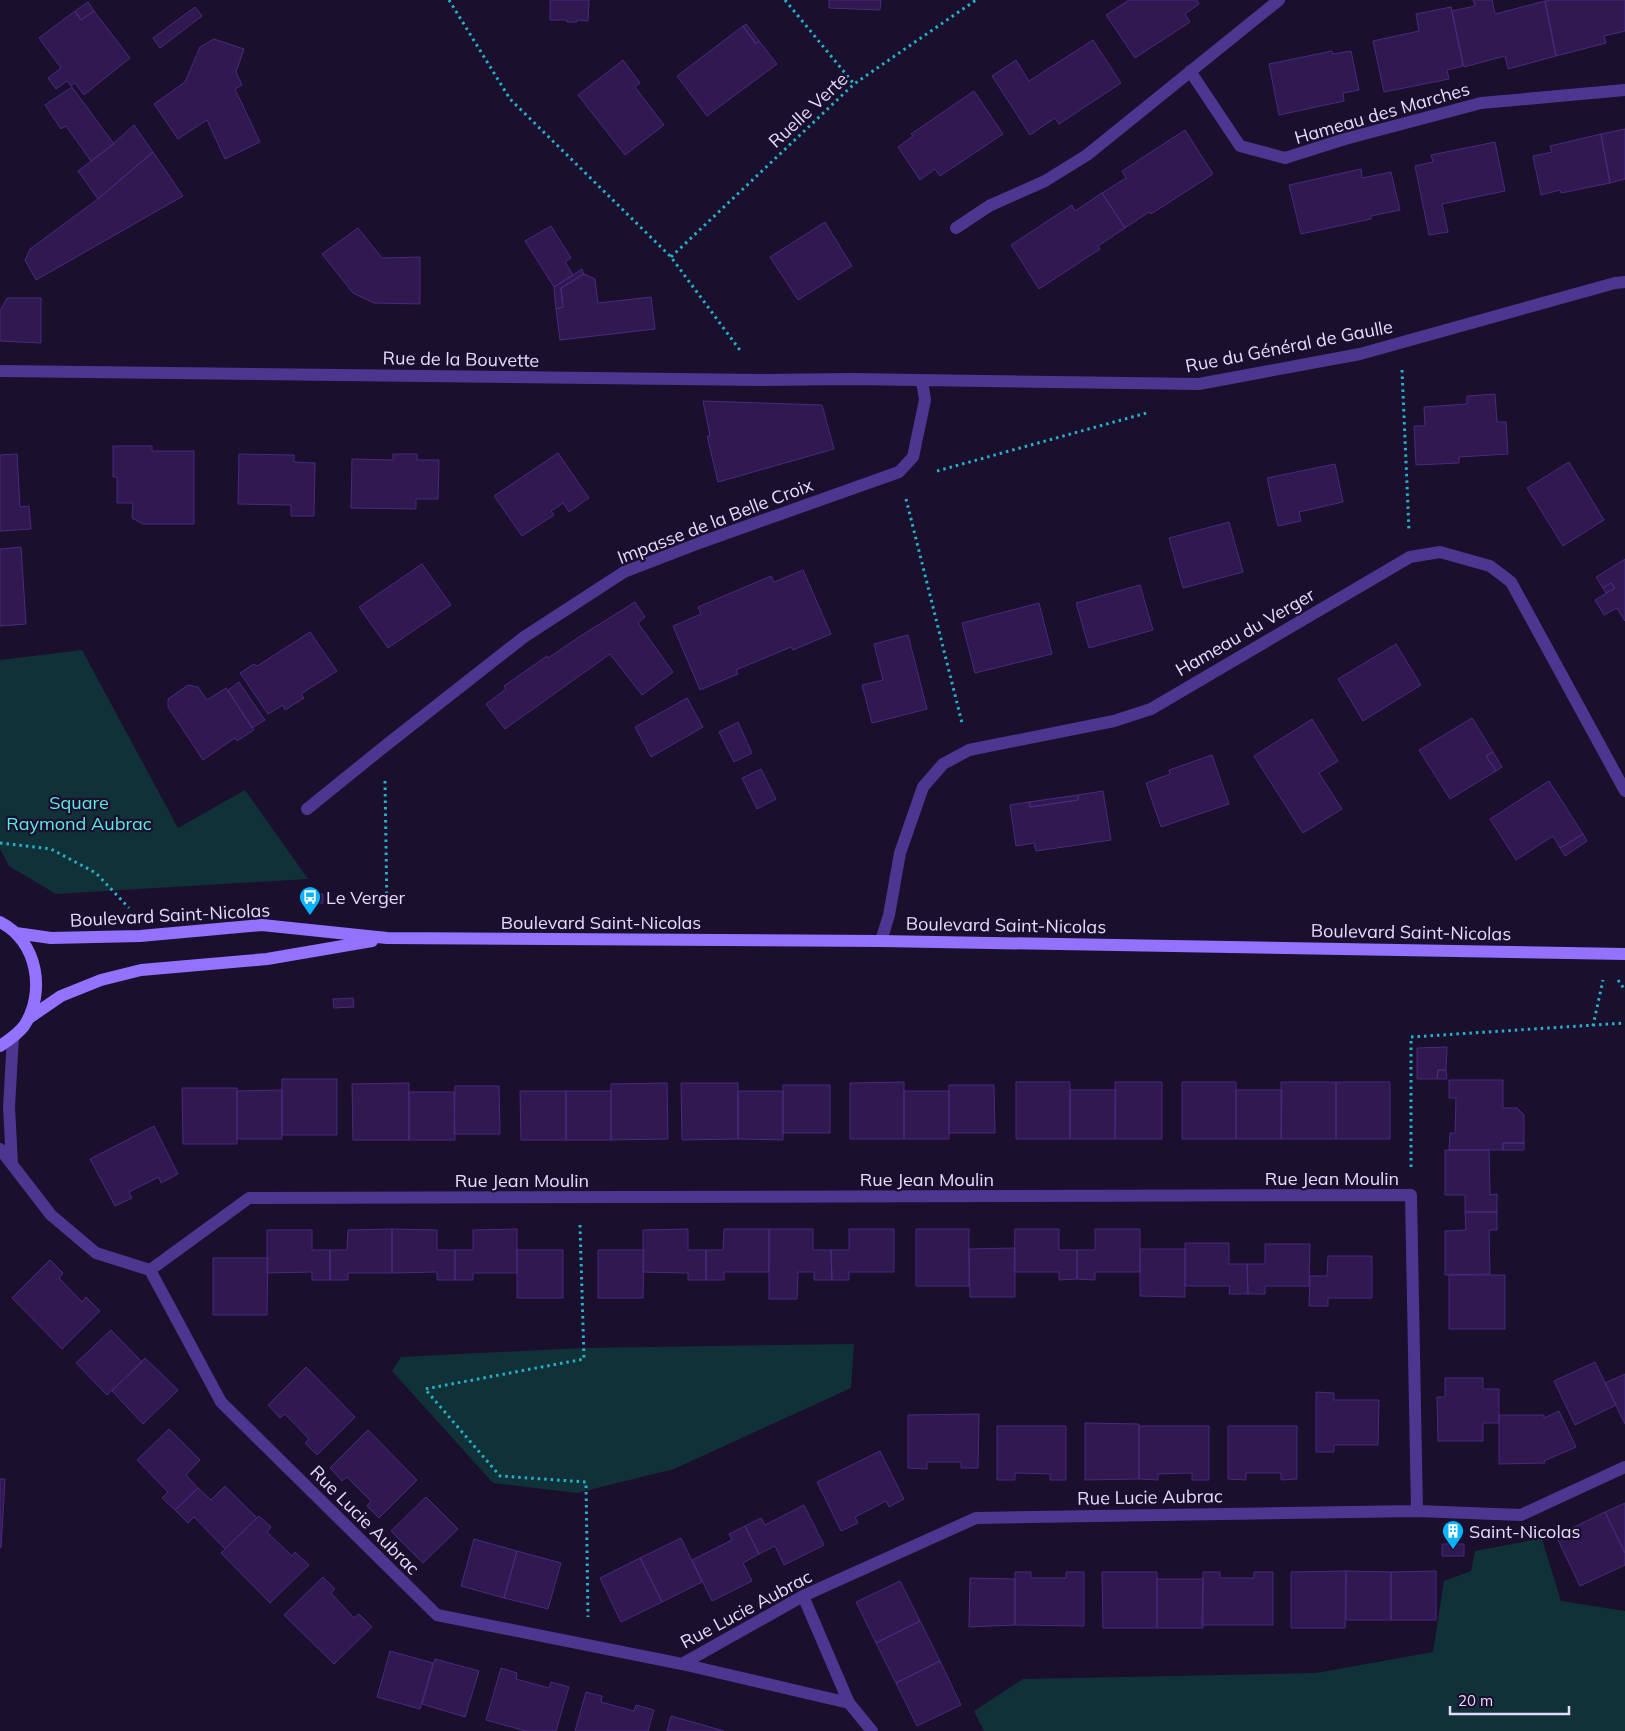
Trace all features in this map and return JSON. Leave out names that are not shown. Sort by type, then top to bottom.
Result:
[{"type":"main road","points":[[0,922],[16,933],[30,952],[36,974],[36,996],[29,1018],[13,1038],[0,1046]]},
{"type":"main road","name":"Boulevard Saint-Nicolas","points":[[16,933],[51,938],[140,936],[262,925],[387,938],[882,941],[1625,954]]},
{"type":"main road","name":"Boulevard Saint-Nicolas","points":[[29,1018],[62,996],[101,980],[141,970],[267,960],[387,938]]},
{"type":"street","points":[[956,228],[989,206],[1045,181],[1087,155],[1279,0]]},
{"type":"street","name":"Hameau des Marches","points":[[1190,71],[1240,146],[1285,158],[1345,139],[1481,103],[1625,90]]},
{"type":"street","name":"Rue du Général de Gaulle","points":[[922,381],[1199,384],[1360,354],[1615,283],[1625,282]]},
{"type":"street","name":"Rue de la Bouvette","points":[[0,371],[922,381]]},
{"type":"street","points":[[899,472],[913,457],[925,400],[922,381]]},
{"type":"street","name":"Impasse de la Belle Croix","points":[[307,809],[524,637],[624,572],[702,542],[899,472]]},
{"type":"street","name":"Hameau du Verger","points":[[882,941],[889,915],[900,853],[923,787],[943,764],[969,750],[1114,721],[1151,709],[1182,689],[1410,557],[1440,552],[1490,566],[1511,582],[1625,791]]},
{"type":"street","points":[[12,1164],[9,1108],[13,1038]]},
{"type":"street","points":[[0,1149],[51,1215],[96,1253],[150,1270]]},
{"type":"street","name":"Rue Jean Moulin","points":[[150,1270],[249,1198],[1411,1195],[1417,1511]]},
{"type":"street","name":"Rue Lucie Aubrac","points":[[150,1270],[220,1402],[437,1615],[682,1664],[804,1596],[976,1518],[1417,1511],[1522,1515],[1625,1467]]},
{"type":"street","points":[[804,1596],[849,1703],[872,1731]]},
{"type":"street","points":[[682,1664],[849,1703]]},
{"type":"path","points":[[449,0],[510,99],[671,256],[761,380]]},
{"type":"path","points":[[785,0],[854,84]]},
{"type":"path","name":"Ruelle Verte","points":[[671,256],[854,84],[976,0]]},
{"type":"path","points":[[1401,343],[1410,557]]},
{"type":"path","points":[[969,750],[899,472],[918,476],[1158,410]]},
{"type":"path","points":[[385,746],[387,938]]},
{"type":"path","points":[[0,843],[52,849],[96,873],[131,911],[140,936]]},
{"type":"path","points":[[1411,1195],[1411,1037],[1625,1023]]},
{"type":"path","points":[[579,1197],[584,1359],[425,1389],[500,1476],[586,1482],[588,1645]]},
{"type":"green space","name":"Square Raymond Aubrac","points":[[82,650],[178,828],[245,790],[308,879],[56,894],[9,866],[0,849],[0,660]]},
{"type":"green space","points":[[854,1344],[851,1388],[674,1469],[577,1493],[493,1483],[392,1371],[401,1357],[581,1348]]},
{"type":"green space","points":[[1541,1536],[1561,1601],[1625,1611],[1625,1731],[984,1731],[974,1711],[1023,1679],[1316,1673],[1433,1652],[1444,1581],[1471,1571],[1475,1551],[1523,1542]]},
{"type":"building","points":[[550,0],[589,0],[588,21],[577,20],[577,22],[567,22],[567,20],[550,20]]},
{"type":"building","points":[[829,0],[881,0],[880,10],[829,8]]},
{"type":"building","points":[[1129,0],[1197,0],[1199,4],[1185,14],[1190,22],[1135,58],[1106,15]]},
{"type":"building","points":[[1473,0],[1492,0],[1495,14],[1545,1],[1556,56],[1508,69],[1505,56],[1464,67],[1452,11],[1475,6]]},
{"type":"building","points":[[1625,0],[1625,31],[1604,36],[1606,43],[1556,56],[1545,1]]},
{"type":"building","points":[[88,2],[94,11],[81,20],[75,11]]},
{"type":"building","points":[[195,7],[202,16],[160,48],[153,38]]},
{"type":"building","points":[[1451,7],[1463,66],[1447,70],[1449,79],[1384,92],[1373,41],[1419,31],[1416,14]]},
{"type":"building","points":[[75,11],[81,20],[94,11],[130,58],[84,95],[75,83],[71,86],[67,81],[56,89],[48,78],[61,68],[39,38]]},
{"type":"building","points":[[746,24],[759,41],[756,44],[743,26]]},
{"type":"building","points":[[743,26],[756,44],[759,41],[777,64],[707,116],[677,76]]},
{"type":"building","points":[[214,39],[244,49],[236,72],[242,85],[235,89],[260,142],[225,159],[207,120],[178,139],[154,104],[185,82],[200,47]]},
{"type":"building","points":[[1093,40],[1121,83],[1059,124],[1055,118],[1030,135],[992,76],[1016,60],[1029,81]]},
{"type":"building","points":[[1332,51],[1333,54],[1351,51],[1359,90],[1343,93],[1344,101],[1279,115],[1269,64]]},
{"type":"building","points":[[623,60],[640,83],[635,87],[664,125],[625,155],[578,95]]},
{"type":"building","points":[[72,87],[114,144],[91,161],[66,126],[61,129],[45,105]]},
{"type":"building","points":[[974,91],[1003,134],[940,176],[935,169],[920,180],[898,147],[913,136],[911,134]]},
{"type":"building","points":[[134,125],[153,152],[98,199],[78,171],[106,150]]},
{"type":"building","points":[[1625,129],[1625,179],[1610,183],[1601,134]]},
{"type":"building","points":[[1185,130],[1213,174],[1151,214],[1149,212],[1125,228],[1102,193],[1126,178],[1122,171]]},
{"type":"building","points":[[1601,134],[1610,183],[1561,193],[1560,190],[1541,195],[1533,156],[1552,152],[1550,146]]},
{"type":"building","points":[[1495,142],[1505,191],[1442,204],[1448,232],[1429,235],[1415,166],[1433,162],[1431,155]]},
{"type":"building","points":[[153,152],[183,196],[36,280],[25,260],[30,249],[98,199]]},
{"type":"building","points":[[1361,169],[1362,178],[1391,172],[1400,210],[1371,216],[1371,219],[1301,234],[1289,185]]},
{"type":"building","points":[[1102,193],[1125,228],[1098,246],[1100,249],[1039,289],[1011,245],[1072,205],[1075,211]]},
{"type":"building","points":[[825,222],[852,266],[798,300],[770,257]]},
{"type":"building","points":[[551,226],[571,258],[565,262],[573,275],[554,287],[525,241]]},
{"type":"building","points":[[358,228],[382,258],[420,257],[420,304],[374,303],[353,293],[322,254]]},
{"type":"building","points":[[582,269],[584,274],[561,288],[563,307],[556,309],[554,287]]},
{"type":"building","points":[[584,274],[595,279],[598,303],[651,297],[655,329],[560,340],[556,309],[563,307],[561,288]]},
{"type":"building","points":[[7,298],[41,298],[41,343],[0,341],[0,311]]},
{"type":"building","points":[[1495,394],[1497,422],[1506,422],[1508,454],[1459,457],[1459,463],[1416,465],[1414,426],[1425,426],[1424,407],[1467,404],[1467,396]]},
{"type":"building","points":[[703,401],[822,405],[834,449],[718,482],[707,436],[710,436]]},
{"type":"building","points":[[113,446],[152,446],[152,451],[194,451],[194,524],[143,524],[132,518],[133,503],[117,503],[117,477],[113,477]]},
{"type":"building","points":[[558,453],[589,498],[569,512],[563,503],[551,511],[554,515],[522,536],[494,496]]},
{"type":"building","points":[[17,454],[20,507],[29,506],[31,529],[0,531],[0,455]]},
{"type":"building","points":[[239,454],[294,455],[294,462],[315,463],[314,516],[291,516],[291,505],[238,504]]},
{"type":"building","points":[[393,454],[417,454],[417,460],[439,460],[438,499],[416,499],[416,509],[351,508],[352,459],[393,460]]},
{"type":"building","points":[[1569,462],[1604,520],[1563,546],[1527,488]]},
{"type":"building","points":[[1335,464],[1343,502],[1299,512],[1301,521],[1278,526],[1267,478]]},
{"type":"building","points":[[1229,522],[1243,572],[1183,588],[1169,538]]},
{"type":"building","points":[[21,547],[26,624],[0,626],[0,549]]},
{"type":"building","points":[[1625,559],[1625,621],[1617,608],[1604,615],[1595,600],[1615,588],[1611,583],[1603,588],[1596,577]]},
{"type":"building","points":[[422,564],[451,605],[388,648],[359,607]]},
{"type":"building","points":[[803,570],[831,634],[793,650],[791,647],[736,670],[738,674],[700,690],[673,626],[701,614],[698,607],[771,576],[774,582]]},
{"type":"building","points":[[1611,583],[1615,588],[1606,593],[1603,588]]},
{"type":"building","points":[[1140,585],[1153,630],[1089,648],[1076,603]]},
{"type":"building","points":[[635,602],[645,617],[638,623],[673,672],[642,695],[610,654],[505,729],[486,704],[506,689],[504,686],[547,656],[548,658]]},
{"type":"building","points":[[1039,603],[1052,654],[975,673],[962,623]]},
{"type":"building","points":[[310,632],[337,671],[301,694],[304,698],[285,710],[283,705],[268,714],[240,673],[254,664],[257,666]]},
{"type":"building","points":[[908,635],[927,709],[872,723],[862,685],[883,680],[874,644]]},
{"type":"building","points":[[1396,644],[1421,685],[1363,721],[1338,679]]},
{"type":"building","points":[[239,682],[265,720],[252,728],[228,690]]},
{"type":"building","points":[[188,685],[198,687],[207,700],[226,688],[254,730],[237,741],[235,738],[203,760],[168,707],[168,699]]},
{"type":"building","points":[[687,698],[703,727],[651,757],[635,727]]},
{"type":"building","points":[[1472,718],[1493,752],[1486,756],[1496,771],[1450,799],[1419,750]]},
{"type":"building","points":[[1312,719],[1338,761],[1319,773],[1342,809],[1303,833],[1254,756]]},
{"type":"building","points":[[738,722],[752,753],[734,762],[719,732]]},
{"type":"building","points":[[1493,752],[1502,767],[1496,771],[1486,756]]},
{"type":"building","points":[[1212,755],[1229,804],[1161,827],[1146,783],[1170,774],[1169,770]]},
{"type":"building","points":[[761,769],[776,799],[757,809],[742,778]]},
{"type":"building","points":[[1549,781],[1583,834],[1560,848],[1553,836],[1516,860],[1490,819]]},
{"type":"building","points":[[1103,791],[1111,840],[1036,851],[1034,843],[1016,846],[1010,805],[1029,802],[1030,807],[1078,800],[1078,795]]},
{"type":"building","points":[[1078,795],[1078,800],[1030,807],[1029,802]]},
{"type":"building","points":[[1583,834],[1587,841],[1565,856],[1560,848]]},
{"type":"building","points":[[323,894],[323,903],[303,904],[303,895]]},
{"type":"building","points":[[353,998],[354,1007],[334,1008],[333,999]]},
{"type":"building","points":[[1447,1047],[1446,1070],[1438,1070],[1437,1079],[1417,1079],[1417,1048]]},
{"type":"building","points":[[1438,1070],[1446,1070],[1447,1079],[1437,1079]]},
{"type":"building","points":[[282,1079],[337,1079],[337,1135],[282,1135]]},
{"type":"building","points":[[1449,1080],[1503,1080],[1503,1108],[1517,1108],[1524,1115],[1524,1143],[1503,1143],[1503,1150],[1449,1150],[1450,1133],[1455,1133],[1456,1098],[1449,1098]]},
{"type":"building","points":[[904,1082],[904,1139],[850,1139],[850,1083]]},
{"type":"building","points":[[1016,1082],[1070,1082],[1070,1139],[1016,1139]]},
{"type":"building","points":[[1115,1082],[1162,1082],[1162,1139],[1115,1139]]},
{"type":"building","points":[[1182,1082],[1236,1082],[1236,1139],[1182,1139]]},
{"type":"building","points":[[1281,1082],[1336,1082],[1336,1139],[1281,1139]]},
{"type":"building","points":[[1336,1082],[1390,1082],[1390,1139],[1336,1139]]},
{"type":"building","points":[[409,1083],[409,1140],[353,1140],[352,1084]]},
{"type":"building","points":[[667,1083],[668,1139],[611,1140],[611,1084]]},
{"type":"building","points":[[681,1083],[738,1083],[738,1139],[682,1140]]},
{"type":"building","points":[[783,1085],[830,1085],[830,1133],[783,1133]]},
{"type":"building","points":[[949,1085],[994,1085],[995,1133],[949,1133]]},
{"type":"building","points":[[455,1086],[499,1086],[500,1134],[454,1134]]},
{"type":"building","points":[[182,1088],[237,1088],[237,1144],[183,1144]]},
{"type":"building","points":[[282,1090],[282,1139],[237,1139],[237,1091]]},
{"type":"building","points":[[1070,1090],[1116,1090],[1115,1139],[1070,1139]]},
{"type":"building","points":[[1236,1090],[1282,1090],[1281,1139],[1236,1139]]},
{"type":"building","points":[[520,1091],[566,1091],[566,1140],[521,1140]]},
{"type":"building","points":[[566,1091],[611,1091],[611,1140],[566,1140]]},
{"type":"building","points":[[738,1091],[783,1091],[783,1140],[738,1139]]},
{"type":"building","points":[[904,1091],[949,1091],[949,1139],[904,1139]]},
{"type":"building","points":[[409,1092],[454,1092],[455,1140],[409,1140]]},
{"type":"building","points":[[154,1126],[178,1174],[161,1183],[159,1177],[129,1192],[132,1198],[115,1206],[90,1159]]},
{"type":"building","points":[[1503,1143],[1524,1143],[1524,1150],[1503,1150]]},
{"type":"building","points":[[1445,1150],[1489,1150],[1490,1195],[1497,1194],[1497,1212],[1465,1212],[1465,1195],[1445,1195]]},
{"type":"building","points":[[1465,1212],[1497,1212],[1497,1230],[1489,1230],[1490,1274],[1445,1275],[1445,1231],[1466,1230]]},
{"type":"building","points":[[392,1229],[437,1230],[437,1250],[455,1250],[455,1280],[437,1280],[437,1272],[392,1273]]},
{"type":"building","points":[[392,1229],[392,1273],[348,1273],[348,1280],[330,1280],[330,1250],[347,1250],[348,1230]]},
{"type":"building","points":[[517,1229],[517,1273],[473,1273],[473,1280],[455,1280],[455,1250],[473,1250],[473,1230]]},
{"type":"building","points":[[688,1229],[688,1250],[706,1250],[706,1280],[688,1280],[688,1273],[643,1272],[643,1230]]},
{"type":"building","points":[[724,1229],[769,1229],[769,1272],[724,1272],[724,1280],[706,1280],[706,1250],[723,1250]]},
{"type":"building","points":[[769,1229],[813,1229],[813,1250],[831,1250],[832,1280],[814,1280],[814,1272],[798,1272],[797,1299],[769,1299]]},
{"type":"building","points":[[849,1229],[894,1229],[894,1272],[849,1272],[849,1280],[832,1280],[831,1250],[849,1250]]},
{"type":"building","points":[[916,1229],[969,1229],[969,1286],[916,1286]]},
{"type":"building","points":[[1015,1229],[1059,1229],[1059,1250],[1077,1250],[1077,1279],[1059,1280],[1059,1272],[1014,1272]]},
{"type":"building","points":[[1095,1229],[1140,1229],[1140,1272],[1095,1272],[1095,1280],[1077,1279],[1077,1250],[1095,1250]]},
{"type":"building","points":[[267,1230],[312,1230],[312,1250],[330,1250],[330,1280],[312,1280],[312,1272],[267,1273]]},
{"type":"building","points":[[1185,1243],[1229,1243],[1229,1264],[1247,1264],[1248,1294],[1229,1294],[1230,1286],[1185,1286]]},
{"type":"building","points":[[1265,1244],[1310,1244],[1309,1286],[1265,1286],[1265,1294],[1248,1294],[1247,1264],[1265,1264]]},
{"type":"building","points":[[1015,1248],[1015,1297],[970,1297],[969,1249]]},
{"type":"building","points":[[1140,1249],[1185,1249],[1185,1297],[1140,1296]]},
{"type":"building","points":[[517,1250],[563,1250],[563,1298],[517,1298]]},
{"type":"building","points":[[598,1250],[644,1250],[643,1298],[598,1298]]},
{"type":"building","points":[[1328,1256],[1372,1256],[1372,1298],[1328,1298],[1328,1306],[1309,1306],[1310,1276],[1327,1276]]},
{"type":"building","points":[[213,1258],[268,1258],[267,1315],[213,1315]]},
{"type":"building","points":[[50,1260],[63,1273],[59,1278],[82,1302],[86,1297],[100,1311],[62,1349],[12,1298]]},
{"type":"building","points":[[1449,1275],[1505,1275],[1505,1329],[1449,1329]]},
{"type":"building","points":[[111,1330],[142,1362],[107,1395],[76,1363]]},
{"type":"building","points":[[145,1358],[178,1390],[143,1424],[112,1391]]},
{"type":"building","points":[[1595,1362],[1616,1405],[1575,1425],[1554,1381]]},
{"type":"building","points":[[306,1367],[355,1417],[317,1455],[305,1443],[309,1439],[285,1414],[280,1418],[268,1405]]},
{"type":"building","points":[[1625,1374],[1625,1424],[1605,1383]]},
{"type":"building","points":[[1445,1378],[1483,1378],[1483,1389],[1499,1389],[1499,1423],[1483,1423],[1483,1441],[1438,1441],[1437,1397],[1445,1397]]},
{"type":"building","points":[[1316,1392],[1334,1393],[1334,1400],[1379,1400],[1378,1445],[1334,1445],[1334,1452],[1316,1452]]},
{"type":"building","points":[[1559,1411],[1576,1447],[1544,1461],[1545,1463],[1499,1464],[1499,1415],[1544,1415],[1544,1418]]},
{"type":"building","points":[[979,1414],[978,1468],[961,1468],[961,1462],[927,1462],[927,1469],[908,1468],[908,1415]]},
{"type":"building","points":[[1085,1423],[1139,1424],[1139,1479],[1085,1480]]},
{"type":"building","points":[[997,1426],[1066,1426],[1066,1480],[1050,1480],[1050,1474],[1015,1473],[1015,1480],[997,1480]]},
{"type":"building","points":[[1139,1426],[1209,1426],[1209,1480],[1192,1480],[1192,1473],[1158,1474],[1158,1480],[1139,1479]]},
{"type":"building","points":[[1228,1426],[1297,1426],[1297,1479],[1281,1480],[1281,1473],[1246,1473],[1246,1480],[1228,1479]]},
{"type":"building","points":[[169,1429],[200,1460],[186,1475],[198,1488],[175,1510],[162,1498],[168,1492],[137,1460]]},
{"type":"building","points":[[368,1430],[417,1480],[379,1518],[367,1506],[371,1501],[347,1477],[342,1481],[330,1468]]},
{"type":"building","points":[[880,1451],[904,1499],[889,1507],[886,1501],[855,1517],[858,1523],[841,1531],[817,1482]]},
{"type":"building","points":[[0,1479],[5,1479],[1,1548],[0,1547]]},
{"type":"building","points":[[225,1486],[257,1518],[225,1549],[194,1517],[188,1523],[175,1510],[198,1488],[211,1500]]},
{"type":"building","points":[[426,1497],[458,1529],[423,1563],[391,1531]]},
{"type":"building","points":[[1625,1503],[1625,1553],[1605,1512]]},
{"type":"building","points":[[804,1505],[824,1545],[784,1565],[775,1546],[759,1554],[745,1526],[761,1518],[765,1525]]},
{"type":"building","points":[[1605,1512],[1625,1553],[1625,1565],[1580,1586],[1556,1536]]},
{"type":"building","points":[[259,1516],[271,1527],[267,1532],[292,1556],[295,1552],[309,1565],[270,1603],[221,1553]]},
{"type":"building","points":[[745,1526],[759,1554],[743,1563],[752,1581],[712,1601],[692,1560],[732,1540],[729,1534]]},
{"type":"building","points":[[681,1538],[702,1582],[662,1602],[640,1558]]},
{"type":"building","points":[[474,1539],[517,1551],[504,1598],[461,1586]]},
{"type":"building","name":"Saint-Nicolas","points":[[1442,1544],[1464,1544],[1464,1556],[1442,1556]]},
{"type":"building","points":[[517,1551],[561,1563],[548,1609],[504,1598]]},
{"type":"building","points":[[640,1558],[662,1602],[621,1622],[600,1578]]},
{"type":"building","points":[[1346,1571],[1345,1628],[1291,1628],[1291,1572]]},
{"type":"building","points":[[1346,1571],[1391,1572],[1391,1620],[1346,1620]]},
{"type":"building","points":[[1436,1571],[1436,1620],[1391,1620],[1391,1572]]},
{"type":"building","points":[[1015,1572],[1031,1572],[1031,1578],[1066,1578],[1066,1572],[1084,1572],[1084,1626],[1015,1625]]},
{"type":"building","points":[[1102,1572],[1157,1572],[1157,1628],[1103,1628]]},
{"type":"building","points":[[1203,1572],[1220,1572],[1220,1578],[1254,1578],[1254,1572],[1273,1572],[1273,1625],[1202,1625]]},
{"type":"building","points":[[323,1577],[335,1589],[331,1593],[354,1618],[359,1614],[372,1627],[334,1664],[284,1615]]},
{"type":"building","points":[[970,1578],[1015,1579],[1015,1625],[969,1627]]},
{"type":"building","points":[[1157,1579],[1203,1579],[1203,1628],[1157,1628]]},
{"type":"building","points":[[900,1581],[920,1621],[876,1643],[856,1602]]},
{"type":"building","points":[[920,1621],[940,1661],[896,1683],[876,1643]]},
{"type":"building","points":[[390,1651],[433,1663],[420,1709],[377,1697]]},
{"type":"building","points":[[435,1659],[479,1671],[465,1717],[422,1704]]},
{"type":"building","points":[[940,1661],[961,1705],[917,1726],[896,1683]]},
{"type":"building","points":[[501,1668],[517,1673],[516,1679],[549,1688],[551,1682],[569,1687],[556,1731],[526,1731],[486,1720]]},
{"type":"building","points":[[586,1692],[602,1696],[601,1702],[634,1711],[636,1705],[654,1710],[648,1731],[575,1731]]},
{"type":"building","points":[[671,1716],[724,1731],[667,1731]]},
{"type":"place","name":"Le Verger","points":[[310,916]]},
{"type":"place","name":"Saint-Nicolas","points":[[1453,1550]]}]
